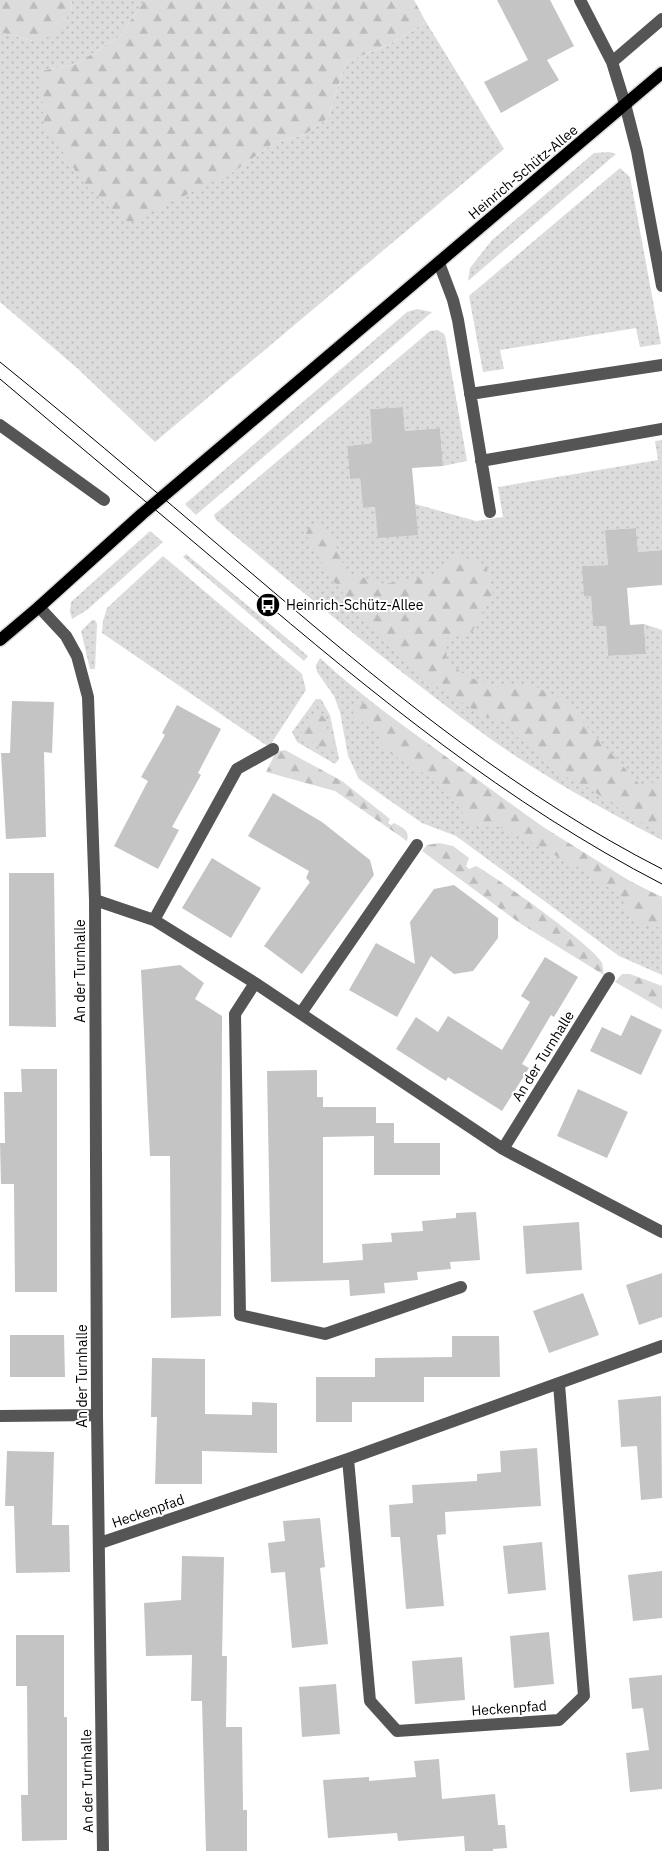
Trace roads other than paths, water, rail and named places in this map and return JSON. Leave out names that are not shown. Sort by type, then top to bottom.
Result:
[{"type":"main road","name":"Heinrich-Schütz-Allee","points":[[0,640],[142,514],[662,73]]},
{"type":"street","points":[[580,0],[612,62],[625,104],[637,151],[662,286]]},
{"type":"street","points":[[612,62],[662,19]]},
{"type":"street","points":[[439,262],[454,300],[490,512]]},
{"type":"street","points":[[470,394],[662,365]]},
{"type":"street","points":[[0,425],[104,500]]},
{"type":"street","points":[[481,461],[662,429]]},
{"type":"street","name":"An der Turnhalle","points":[[39,607],[66,636],[74,649],[88,697],[94,900],[97,1415],[103,1851]]},
{"type":"street","points":[[154,920],[237,769],[273,749]]},
{"type":"street","points":[[301,1013],[417,845]]},
{"type":"street","name":"An der Turnhalle","points":[[94,900],[154,920],[301,1013],[503,1149],[662,1232]]},
{"type":"street","name":"An der Turnhalle","points":[[503,1149],[609,978]]},
{"type":"street","points":[[255,983],[235,1014],[240,1315],[325,1334],[461,1287]]},
{"type":"street","name":"Heckenpfad","points":[[100,1544],[348,1459],[662,1346]]},
{"type":"street","name":"Heckenpfad","points":[[348,1459],[370,1701],[397,1731],[559,1720],[584,1696],[559,1384]]},
{"type":"street","points":[[0,1416],[97,1415]]},
{"type":"tram line","points":[[0,362],[414,707],[510,778],[610,841],[662,869]]},
{"type":"tram line","points":[[0,379],[391,706],[495,783],[549,819],[605,853],[662,884]]},
{"type":"place","name":"Heinrich-Schütz-Allee","points":[[268,605]]}]
